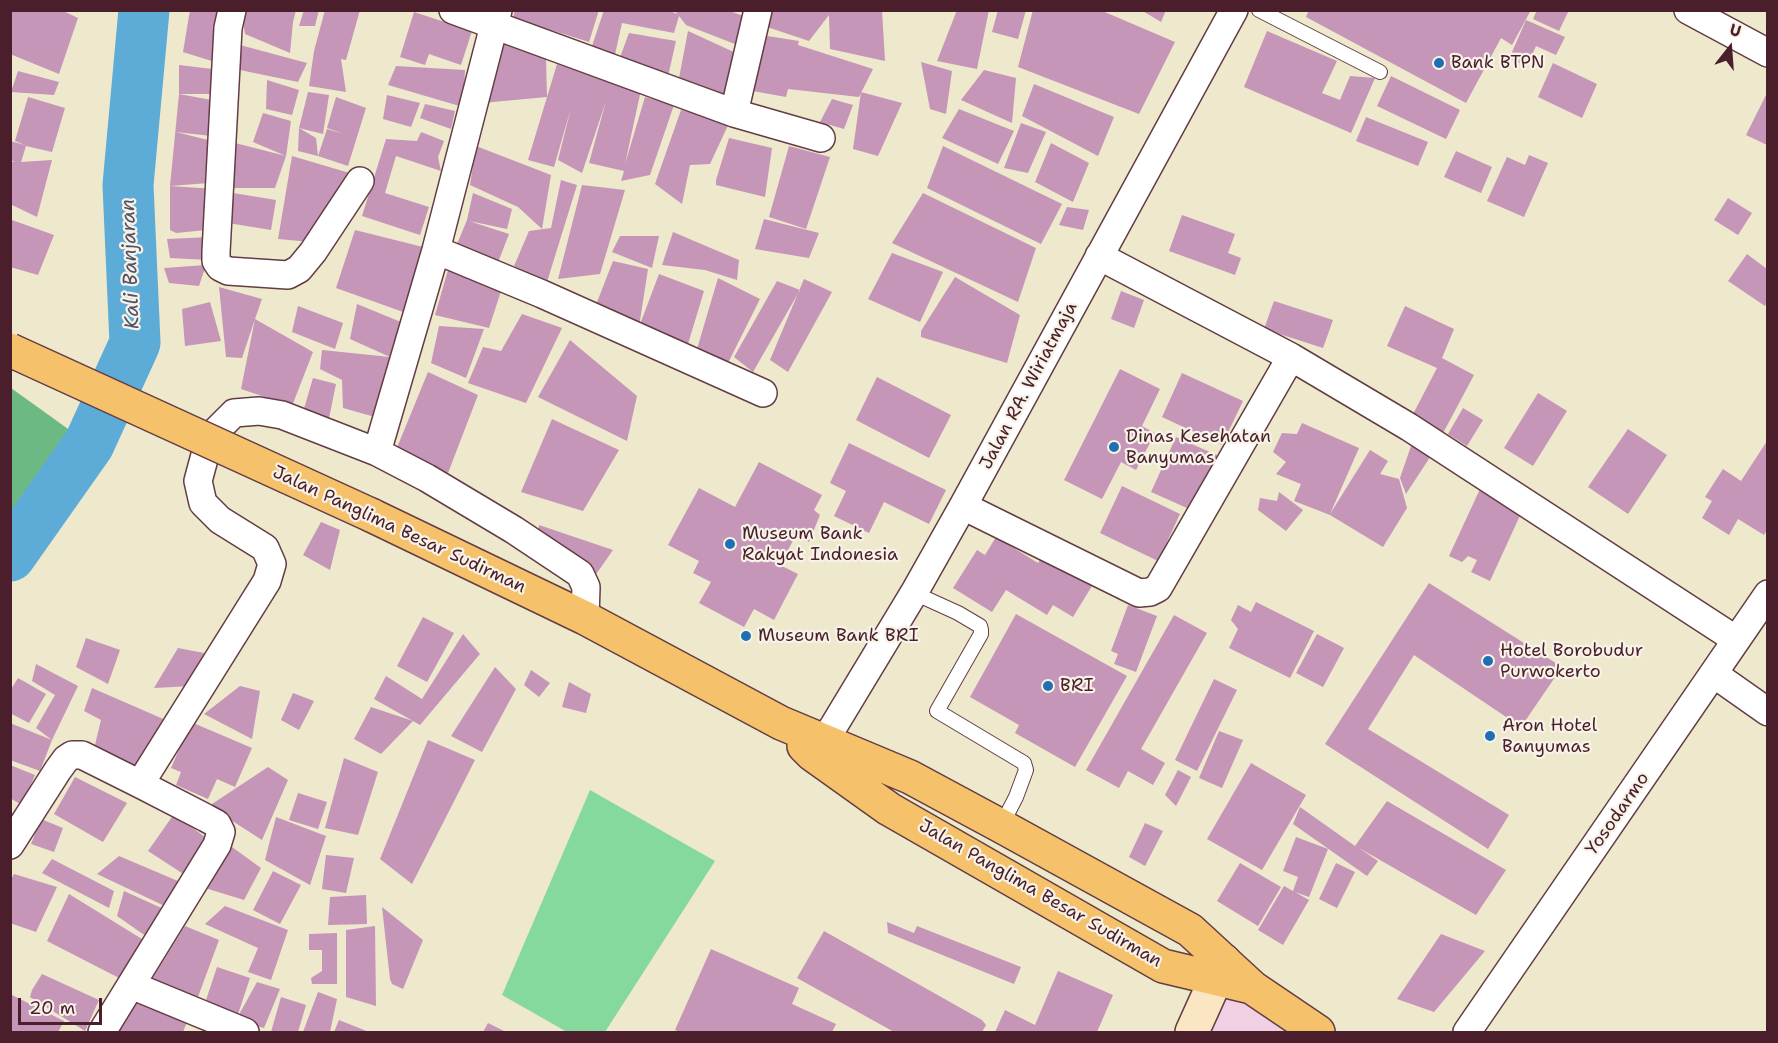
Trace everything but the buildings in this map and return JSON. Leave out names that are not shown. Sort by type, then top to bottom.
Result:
[{"type":"main road","name":"Jalan Panglima Besar Sudirman","points":[[10,350],[371,515],[585,618],[781,723],[818,748],[889,809],[1163,966],[1220,970]]},
{"type":"main road","name":"Jalan Panglima Besar Sudirman","points":[[818,748],[910,777],[1190,930],[1220,970],[1253,988],[1318,1032]]},
{"type":"main road","points":[[1192,1032],[1220,970]]},
{"type":"street","points":[[232,10],[228,28],[216,261],[220,267],[228,271],[288,275],[299,269],[313,252],[360,181]]},
{"type":"street","points":[[453,10],[497,18],[734,113],[821,138]]},
{"type":"street","points":[[734,113],[758,10]]},
{"type":"street","name":"Jalan RA. Wiriatmaja","points":[[818,748],[914,592],[963,506],[1234,10]]},
{"type":"street","points":[[1688,10],[1718,18],[1767,53]]},
{"type":"street","points":[[377,452],[436,250],[497,18]]},
{"type":"street","points":[[436,250],[542,294],[763,393]]},
{"type":"street","points":[[1099,256],[1291,357],[1409,427],[1735,639]]},
{"type":"street","points":[[963,506],[1139,593],[1150,592],[1158,588],[1291,357]]},
{"type":"street","points":[[140,784],[267,580],[272,564],[265,548],[220,520],[204,503],[198,481],[205,455],[217,430],[234,413],[258,411],[282,415],[377,452],[427,478],[580,574],[586,587],[585,618]]},
{"type":"street","name":"Yosodarmo","points":[[1467,1032],[1767,594]]},
{"type":"street","points":[[1714,674],[1767,712]]},
{"type":"street","points":[[10,845],[58,770],[72,755],[82,755],[206,818],[217,824],[221,832],[218,845],[102,1032]]},
{"type":"street","points":[[131,985],[245,1032]]},
{"type":"lane","points":[[1258,10],[1380,72]]},
{"type":"lane","points":[[914,592],[980,626],[981,634],[937,711],[1024,763],[1026,770],[1016,797],[1001,826]]},
{"type":"shaded area","points":[[1232,985],[1316,1032],[1210,1032]]},
{"type":"green space","points":[[11,388],[89,444],[11,556]]},
{"type":"green space","points":[[590,790],[715,861],[605,1032],[567,1032],[502,995]]},
{"type":"waterway","name":"Kali Banjaran","points":[[10,556],[89,444],[135,343],[128,185],[144,10]]},
{"type":"place","name":"Bank BTPN","points":[[1439,63]]},
{"type":"place","name":"Dinas Kesehatan Banyumas","points":[[1114,447]]},
{"type":"place","name":"Museum Bank Rakyat Indonesia","points":[[730,544]]},
{"type":"place","name":"Museum Bank BRI","points":[[746,636]]},
{"type":"place","name":"Hotel Borobudur Purwokerto","points":[[1488,661]]},
{"type":"place","name":"BRI","points":[[1048,686]]},
{"type":"place","name":"Aron Hotel Banyumas","points":[[1490,736]]}]
